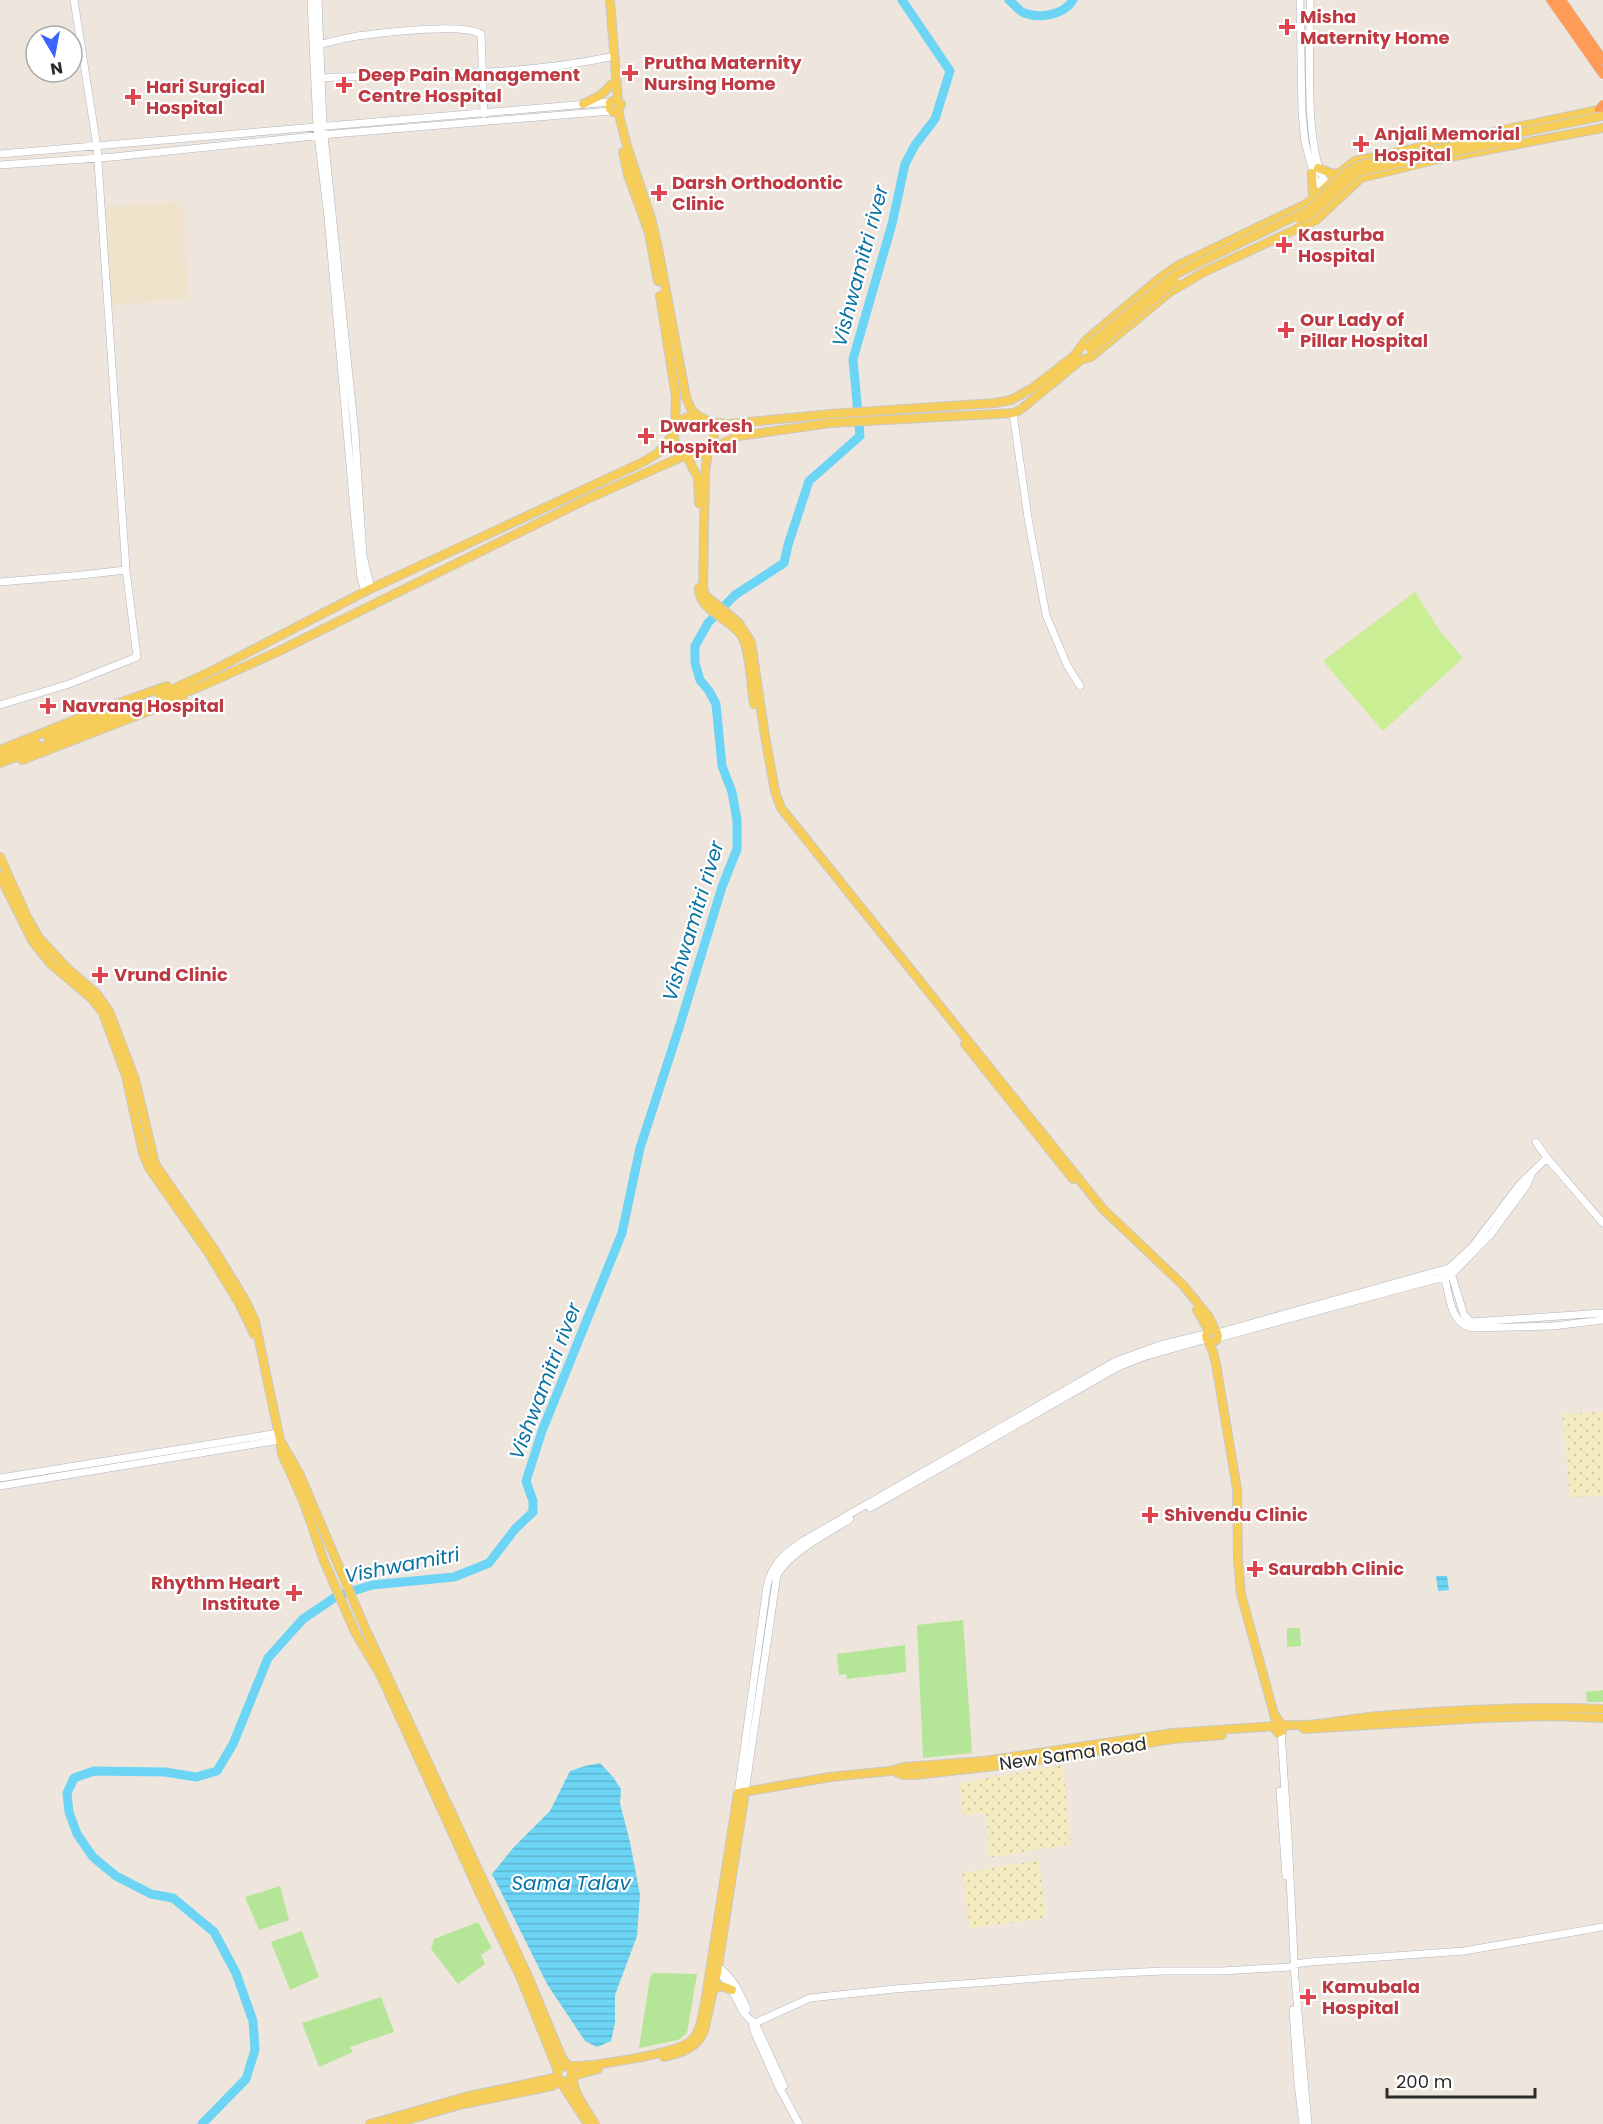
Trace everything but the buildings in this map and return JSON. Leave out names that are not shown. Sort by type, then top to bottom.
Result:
[{"type":"highway","points":[[1551,0],[1603,74]]},
{"type":"highway","points":[[1561,0],[1603,60]]},
{"type":"main road","points":[[605,0],[614,106],[651,218],[671,345],[676,397],[674,431],[676,447],[687,455],[698,478],[699,593],[748,635],[753,648],[760,708],[775,791],[781,808],[1104,1214],[1199,1304],[1209,1317],[1237,1490],[1241,1594],[1278,1729]]},
{"type":"main road","points":[[610,0],[614,106]]},
{"type":"main road","points":[[584,104],[601,95],[611,85]]},
{"type":"main road","points":[[671,345],[691,410],[709,422],[728,424],[890,415],[1013,413],[1040,396],[1077,358],[1086,340],[1160,278],[1177,266],[1314,200],[1346,166],[1363,158],[1602,110]]},
{"type":"main road","points":[[890,415],[1011,400],[1077,358],[1176,274],[1310,209],[1347,172],[1360,165],[1602,110]]},
{"type":"main road","points":[[1089,348],[1180,278],[1314,213],[1361,171],[1603,121]]},
{"type":"main road","points":[[1077,358],[1091,357],[1170,292],[1202,273],[1313,221],[1355,182],[1368,175],[1603,128]]},
{"type":"main road","points":[[1314,200],[1315,170],[1333,174],[1340,172]]},
{"type":"main road","points":[[1011,400],[1015,400],[1018,405],[1018,409],[1013,413]]},
{"type":"main road","points":[[0,765],[184,688],[212,671],[368,590],[641,463],[658,453],[685,418],[698,416]]},
{"type":"main road","points":[[0,750],[172,684],[184,688],[204,685],[277,652],[585,500],[687,455],[698,456],[739,436],[830,418]]},
{"type":"main road","points":[[704,599],[705,474],[708,450],[714,439],[709,422]]},
{"type":"main road","points":[[0,765],[40,754],[182,698],[184,688]]},
{"type":"main road","points":[[0,756],[170,694]]},
{"type":"main road","points":[[0,857],[39,938],[67,969],[96,993],[109,1011],[135,1079],[155,1164],[214,1249],[255,1321],[282,1454],[310,1519],[324,1561],[355,1632],[381,1676],[527,1984]]},
{"type":"main road","points":[[0,876],[33,942],[51,964],[91,998],[103,1013],[126,1076],[149,1168],[208,1252],[239,1303],[259,1342]]},
{"type":"main road","points":[[279,1437],[300,1475],[365,1628],[538,2010],[562,2058],[572,2070],[576,2091],[596,2124]]},
{"type":"main road","points":[[1306,1727],[1377,1716],[1514,1707],[1603,1709]]},
{"type":"main road","points":[[1306,1727],[1482,1718],[1551,1716],[1603,1718]]},
{"type":"main road","name":"New Sama Road","points":[[742,1792],[830,1777],[893,1771],[904,1767],[982,1764],[1173,1733],[1306,1727]]},
{"type":"main road","points":[[370,2124],[390,2122],[552,2086],[563,2066],[595,2064],[668,2050],[690,2042],[699,2028],[714,1968],[742,1792]]},
{"type":"main road","points":[[558,2076],[568,2082],[573,2076],[596,2069],[677,2054],[692,2048],[702,2038],[705,2031],[714,1989],[714,1968]]},
{"type":"main road","points":[[714,1989],[722,1986],[732,1990]]},
{"type":"main road","points":[[538,2010],[558,2076],[588,2124]]},
{"type":"street","points":[[0,705],[76,681],[137,657],[126,570],[98,157],[74,0]]},
{"type":"street","points":[[311,0],[317,45]]},
{"type":"street","points":[[318,0],[320,126],[355,521],[361,578],[368,590]]},
{"type":"street","points":[[1300,0],[1302,113],[1305,142],[1315,170]]},
{"type":"street","points":[[1310,0],[1310,88],[1315,179],[1338,199]]},
{"type":"street","points":[[317,45],[365,35],[433,29],[475,30],[481,34],[484,114]]},
{"type":"street","points":[[318,78],[483,72],[572,65],[610,57]]},
{"type":"street","points":[[0,154],[584,104],[614,106]]},
{"type":"street","points":[[0,165],[322,136],[614,106]]},
{"type":"street","points":[[1013,413],[1036,567],[1046,615],[1067,665],[1080,686]]},
{"type":"street","points":[[0,582],[126,570]]},
{"type":"street","points":[[1536,1142],[1603,1223]]},
{"type":"street","points":[[742,1792],[767,1586],[770,1574],[786,1553],[802,1541],[1116,1361],[1149,1348],[1212,1336],[1447,1273],[1472,1247],[1520,1184],[1547,1158]]},
{"type":"street","points":[[1447,1273],[1464,1315],[1471,1322],[1603,1313]]},
{"type":"street","points":[[1447,1273],[1456,1318],[1461,1324],[1472,1328],[1553,1326],[1603,1320]]},
{"type":"street","points":[[0,1478],[279,1437]]},
{"type":"street","points":[[0,1486],[279,1437]]},
{"type":"street","points":[[1278,1729],[1288,1836],[1298,2083],[1303,2124]]},
{"type":"street","points":[[752,2022],[810,1998],[1080,1975],[1222,1971],[1464,1951],[1603,1928]]},
{"type":"street","points":[[1292,1966],[1308,2124]]},
{"type":"street","points":[[714,1968],[732,1990],[746,2017],[752,2022]]},
{"type":"street","points":[[714,1968],[737,1988],[802,2124]]},
{"type":"shaded area","points":[[182,201],[189,299],[112,305],[104,207]]},
{"type":"sand","points":[[1603,1412],[1603,1496],[1570,1497],[1562,1414]]},
{"type":"sand","points":[[1063,1765],[1071,1844],[989,1858],[986,1813],[963,1815],[960,1783]]},
{"type":"sand","points":[[1039,1860],[1046,1918],[970,1928],[962,1873]]},
{"type":"green space","points":[[1415,592],[1440,631],[1463,658],[1383,731],[1323,661]]},
{"type":"green space","points":[[963,1620],[972,1753],[923,1758],[917,1625]]},
{"type":"green space","points":[[1287,1628],[1300,1628],[1301,1646],[1287,1647]]},
{"type":"green space","points":[[905,1645],[906,1672],[847,1679],[846,1674],[839,1675],[837,1654]]},
{"type":"green space","points":[[1603,1690],[1603,1702],[1587,1702],[1586,1692]]},
{"type":"green space","points":[[280,1886],[289,1920],[259,1930],[245,1897]]},
{"type":"green space","points":[[478,1922],[492,1948],[481,1955],[485,1964],[458,1984],[431,1949],[434,1939]]},
{"type":"green space","points":[[302,1931],[319,1977],[290,1990],[271,1942]]},
{"type":"green space","points":[[653,1973],[697,1974],[687,2033],[678,2040],[639,2048],[650,1977]]},
{"type":"green space","points":[[381,1997],[394,2032],[350,2047],[353,2052],[319,2067],[302,2023]]},
{"type":"water","points":[[1436,1576],[1447,1576],[1449,1590],[1438,1591]]},
{"type":"water","name":"Sama Talav","points":[[600,1763],[621,1789],[620,1803],[640,1895],[637,1936],[615,1995],[615,2023],[611,2041],[597,2047],[585,2041],[547,1984],[492,1874],[513,1848],[550,1811],[570,1771]]},
{"type":"waterway","name":"Vishwamitri river","points":[[202,2124],[246,2079],[255,2050],[253,2021],[236,1973],[214,1932],[173,1898],[151,1894],[116,1876],[93,1857],[77,1834],[69,1812],[67,1793],[74,1778],[94,1771],[165,1772],[196,1777],[217,1771],[233,1744],[268,1658],[303,1619],[337,1596],[372,1585],[454,1577],[489,1563],[515,1529],[533,1512],[533,1501],[526,1481],[542,1431],[622,1233],[640,1148],[722,887],[737,849],[737,820],[732,792],[722,766],[716,704],[700,680],[695,663],[695,646],[708,623],[735,595],[784,563],[809,481],[860,436],[853,359],[892,224],[905,164],[915,145],[935,119],[950,71],[902,0]]},
{"type":"waterway","name":"Vishwamitri river","points":[[1009,0],[1022,12],[1037,16],[1058,12],[1073,0]]},
{"type":"place","name":"Misha Maternity Home","points":[[1287,27]]},
{"type":"place","name":"Prutha Maternity Nursing Home","points":[[630,73]]},
{"type":"place","name":"Deep Pain Management Centre Hospital","points":[[344,85]]},
{"type":"place","name":"Hari Surgical Hospital","points":[[133,97]]},
{"type":"place","name":"Anjali Memorial Hospital","points":[[1361,144]]},
{"type":"place","name":"Darsh Orthodontic Clinic","points":[[659,193]]},
{"type":"place","name":"Kasturba Hospital","points":[[1284,245]]},
{"type":"place","name":"Our Lady of Pillar Hospital","points":[[1286,330]]},
{"type":"place","name":"Dwarkesh Hospital","points":[[646,436]]},
{"type":"place","name":"Navrang Hospital","points":[[48,706]]},
{"type":"place","name":"Vrund Clinic","points":[[100,975]]},
{"type":"place","name":"Shivendu Clinic","points":[[1150,1515]]},
{"type":"place","name":"Saurabh Clinic","points":[[1255,1569]]},
{"type":"place","name":"Rhythm Heart Institute","points":[[294,1593]]},
{"type":"place","name":"Kamubala Hospital","points":[[1308,1997]]},
{"type":"water label","name":"Vishwamitri","points":[[402,1565]]}]
